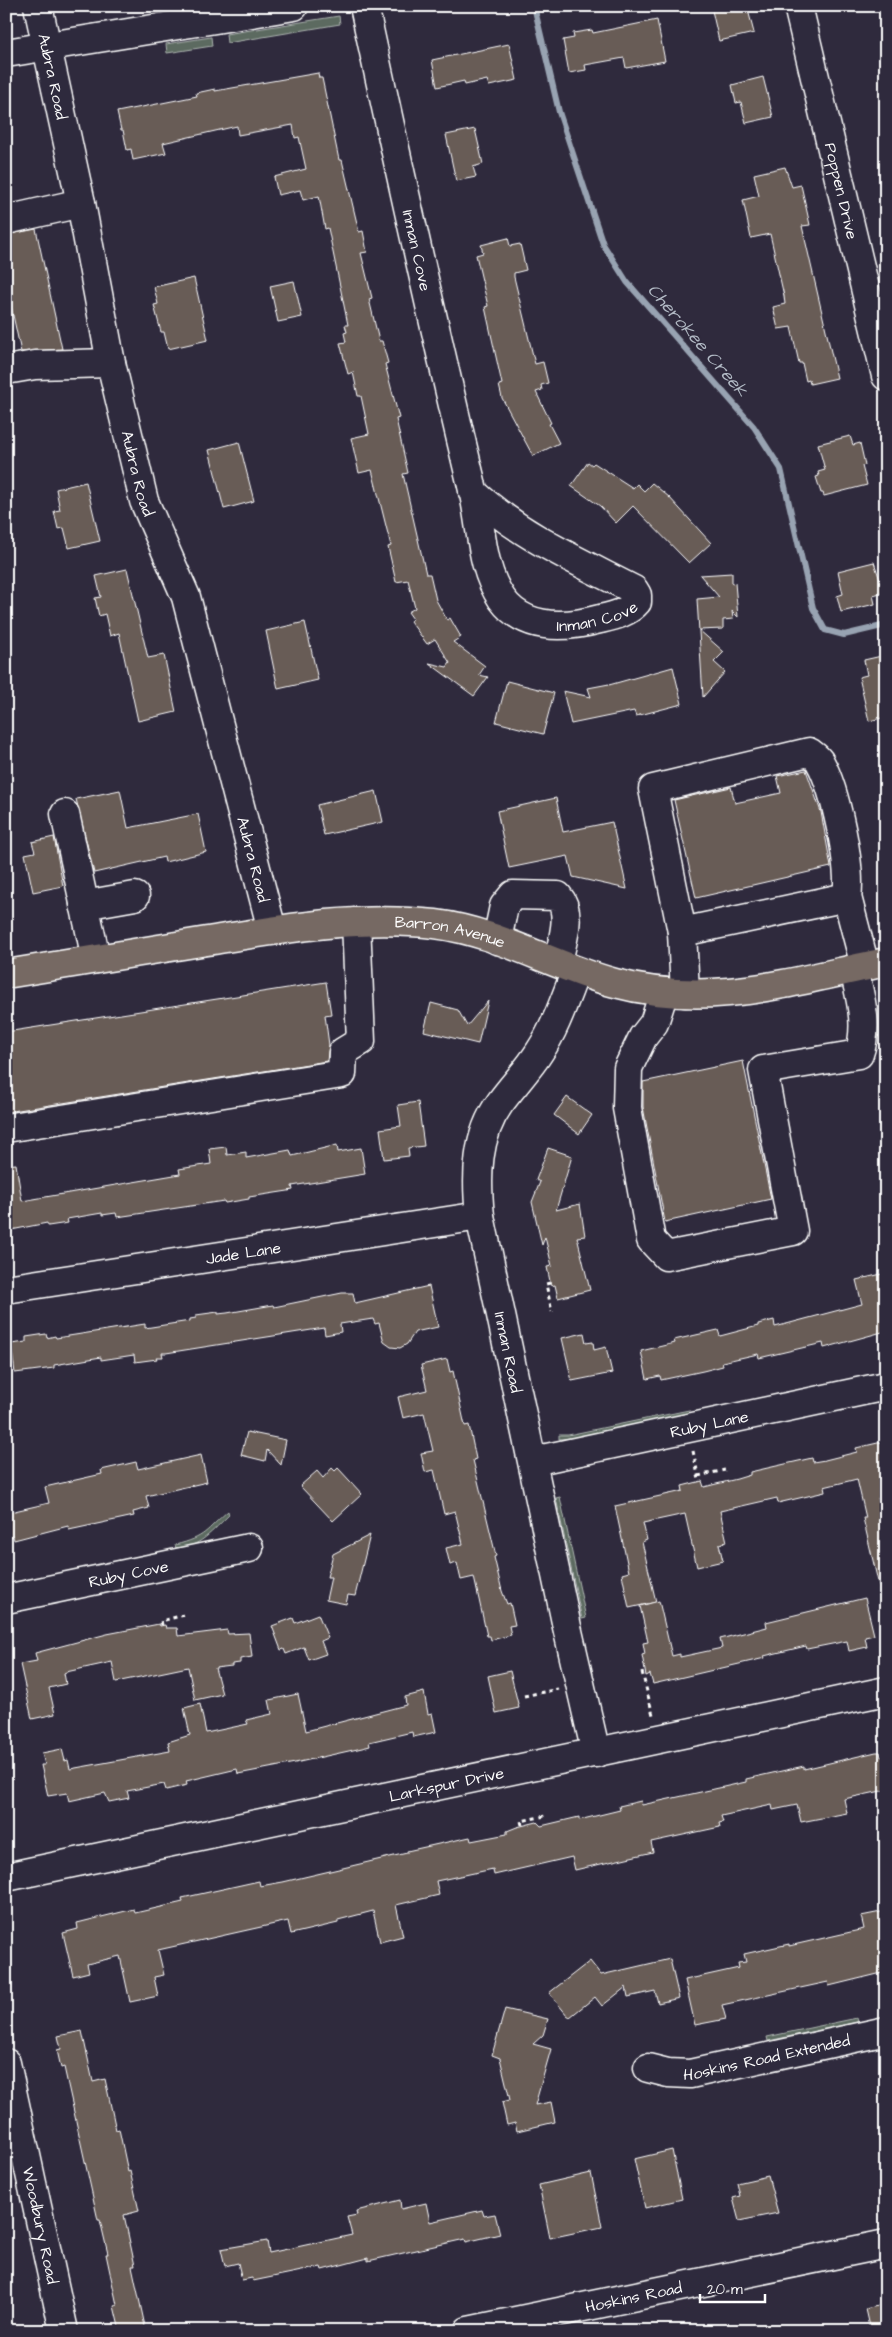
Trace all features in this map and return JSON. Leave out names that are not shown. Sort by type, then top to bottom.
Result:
[{"type":"main road","name":"Barron Avenue","points":[[6,974],[272,930],[356,922],[436,924],[470,930],[615,983],[674,993],[711,994],[756,990],[868,966]]},
{"type":"street","name":"Aubra Road","points":[[38,6],[81,203],[111,363],[144,501],[186,597],[272,930]]},
{"type":"street","points":[[6,53],[294,6]]},
{"type":"street","name":"Inman Cove","points":[[364,6],[450,402],[473,492],[489,573],[499,594],[514,612],[527,620],[542,624],[570,625],[623,612],[632,608],[637,602],[634,590],[570,559],[541,542],[487,505],[473,492]]},
{"type":"street","name":"Poppen Drive","points":[[798,6],[886,376]]},
{"type":"street","points":[[6,220],[81,203]]},
{"type":"street","points":[[6,370],[35,365],[111,363]]},
{"type":"street","points":[[809,752],[820,760],[837,809],[850,884],[848,897],[868,966],[863,1012],[864,1040],[859,1054],[763,1070],[793,1231],[666,1256],[652,1240],[627,1108],[626,1091],[628,1068],[643,1037],[674,993],[682,932],[653,788],[809,752]]},
{"type":"street","points":[[65,814],[96,959]]},
{"type":"street","name":"Inman Road","points":[[497,940],[504,906],[513,895],[558,896],[565,904],[567,967],[552,1028],[540,1052],[499,1105],[488,1125],[479,1158],[478,1182],[480,1216],[567,1627],[596,1753]]},
{"type":"street","points":[[84,904],[135,896]]},
{"type":"street","points":[[682,932],[848,897]]},
{"type":"street","points":[[6,1128],[342,1074],[343,1052],[361,1040],[356,922]]},
{"type":"street","name":"Jade Lane","points":[[6,1289],[480,1216]]},
{"type":"street","name":"Ruby Lane","points":[[532,1461],[886,1386]]},
{"type":"street","name":"Ruby Cove","points":[[6,1599],[250,1548]]},
{"type":"street","name":"Larkspur Drive","points":[[6,1877],[886,1691]]},
{"type":"street","name":"Hoskins Road Extended","points":[[648,2068],[668,2073],[690,2074],[886,2031]]},
{"type":"street","name":"Woodbury Road","points":[[6,2063],[64,2331]]},
{"type":"street","name":"Hoskins Road","points":[[468,2331],[886,2244]]},
{"type":"path","points":[[550,1283],[546,1284],[552,1312]]},
{"type":"path","points":[[692,1451],[698,1478],[725,1470]]},
{"type":"path","points":[[162,1625],[161,1621],[184,1616]]},
{"type":"path","points":[[642,1672],[654,1719]]},
{"type":"path","points":[[524,1696],[558,1688]]},
{"type":"path","points":[[522,1825],[521,1822],[545,1816]]},
{"type":"green space","points":[[339,16],[340,24],[227,43],[226,34]]},
{"type":"green space","points":[[211,37],[212,46],[167,53],[166,44]]},
{"type":"green space","points":[[689,1410],[689,1414],[559,1439],[559,1435],[568,1435]]},
{"type":"green space","points":[[560,1497],[586,1618],[582,1619],[556,1498]]},
{"type":"green space","points":[[228,1511],[229,1515],[205,1538],[192,1545],[176,1548],[175,1545],[200,1536]]},
{"type":"green space","points":[[857,2018],[858,2022],[768,2041],[767,2037]]},
{"type":"building","points":[[711,6],[747,6],[754,33],[719,41]]},
{"type":"building","points":[[657,20],[665,61],[626,68],[624,58],[585,65],[586,70],[569,73],[563,40],[574,38],[573,33],[592,30],[593,33]]},
{"type":"building","points":[[509,44],[517,80],[489,86],[487,80],[465,85],[464,81],[437,87],[432,60]]},
{"type":"building","points":[[318,73],[319,78],[322,78],[339,160],[342,160],[359,232],[363,231],[367,252],[361,253],[372,298],[369,299],[379,341],[382,341],[388,363],[385,364],[399,418],[396,419],[408,473],[403,474],[426,574],[430,574],[436,600],[447,620],[450,618],[461,637],[453,642],[485,666],[479,675],[488,677],[474,696],[429,663],[447,667],[450,663],[435,639],[427,644],[410,621],[413,619],[408,612],[415,608],[408,580],[396,582],[388,547],[391,546],[372,470],[359,473],[351,438],[369,434],[361,396],[358,396],[353,372],[348,374],[340,343],[346,342],[344,333],[347,332],[345,325],[348,325],[328,228],[325,229],[319,196],[303,200],[300,190],[278,195],[274,177],[306,169],[299,137],[295,138],[293,125],[238,135],[237,126],[163,143],[166,153],[133,160],[131,149],[127,150],[123,130],[121,130],[117,112],[197,96],[196,93],[215,89],[215,91]]},
{"type":"building","points":[[763,77],[773,117],[746,123],[741,102],[736,103],[732,85]]},
{"type":"building","points":[[475,129],[483,164],[473,167],[476,177],[456,181],[446,135]]},
{"type":"building","points":[[785,167],[792,187],[801,185],[810,225],[802,226],[837,378],[810,384],[809,380],[806,381],[802,363],[799,363],[791,327],[778,329],[773,307],[785,304],[770,234],[751,238],[743,200],[759,196],[754,174]]},
{"type":"building","points":[[36,229],[62,349],[21,352],[6,283],[6,235]]},
{"type":"building","points":[[508,238],[510,246],[520,244],[526,270],[514,273],[514,277],[535,364],[543,362],[548,383],[541,385],[542,390],[536,392],[559,443],[533,456],[502,398],[499,385],[502,384],[485,307],[488,306],[476,255],[483,253],[481,245]]},
{"type":"building","points":[[194,278],[208,340],[168,349],[164,332],[161,332],[154,305],[158,304],[154,287]]},
{"type":"building","points":[[294,281],[302,317],[278,322],[270,286]]},
{"type":"building","points":[[850,436],[853,445],[860,443],[865,465],[862,466],[867,485],[824,496],[821,493],[816,477],[819,476],[818,472],[825,470],[818,444]]},
{"type":"building","points":[[239,442],[254,501],[224,509],[209,450]]},
{"type":"building","points":[[588,462],[592,465],[594,463],[633,488],[637,484],[644,491],[652,483],[669,497],[711,543],[689,563],[633,506],[616,523],[600,506],[571,486]]},
{"type":"building","points":[[86,482],[100,541],[69,548],[64,528],[58,529],[54,511],[60,510],[56,489]]},
{"type":"building","points":[[874,562],[884,592],[873,595],[875,604],[841,612],[837,596],[843,594],[838,571]]},
{"type":"building","points":[[127,569],[148,658],[164,655],[176,712],[138,721],[119,633],[110,636],[105,614],[99,616],[95,598],[101,597],[96,576]]},
{"type":"building","points":[[732,573],[732,584],[735,583],[738,617],[732,611],[733,619],[723,620],[723,629],[699,630],[724,652],[714,662],[725,672],[703,697],[697,599],[719,597],[700,575]]},
{"type":"building","points":[[305,622],[318,680],[278,689],[266,631]]},
{"type":"building","points":[[886,655],[886,717],[869,721],[859,677],[867,675],[864,660]]},
{"type":"building","points":[[673,667],[682,704],[636,716],[634,711],[571,724],[563,691],[591,697],[588,688],[609,685]]},
{"type":"building","points":[[507,681],[554,693],[543,734],[496,722]]},
{"type":"building","points":[[806,770],[821,812],[831,867],[696,898],[674,800],[731,787],[735,803],[781,793],[777,776]]},
{"type":"building","points":[[120,790],[128,828],[198,814],[206,852],[165,862],[164,857],[94,873],[76,799]]},
{"type":"building","points":[[376,791],[383,822],[324,835],[317,805]]},
{"type":"building","points":[[556,798],[563,832],[612,822],[627,889],[573,877],[568,856],[509,868],[497,811]]},
{"type":"building","points":[[54,837],[63,886],[33,892],[25,854],[35,852],[32,842]]},
{"type":"building","points":[[326,982],[331,1014],[325,1015],[329,1045],[327,1061],[6,1112],[6,1032]]},
{"type":"building","points":[[488,1001],[478,1044],[424,1031],[431,1003],[458,1010],[467,1026]]},
{"type":"building","points":[[743,1061],[771,1199],[665,1222],[643,1107],[643,1082]]},
{"type":"building","points":[[567,1097],[592,1115],[579,1134],[554,1115]]},
{"type":"building","points":[[418,1102],[424,1146],[408,1148],[409,1156],[384,1159],[380,1129],[401,1126],[398,1105]]},
{"type":"building","points":[[337,1145],[338,1152],[361,1148],[365,1174],[292,1186],[293,1190],[225,1203],[224,1201],[117,1217],[116,1213],[102,1215],[102,1213],[67,1219],[68,1223],[48,1226],[47,1223],[6,1231],[6,1165],[16,1164],[22,1201],[180,1174],[179,1169],[211,1164],[209,1149],[226,1147],[227,1155],[246,1152],[246,1158],[290,1150],[292,1156]]},
{"type":"building","points":[[548,1148],[572,1156],[556,1210],[580,1204],[585,1236],[577,1237],[590,1290],[558,1298],[555,1285],[551,1286],[547,1267],[552,1266],[545,1237],[542,1245],[532,1202],[540,1182],[536,1180]]},
{"type":"building","points":[[886,1273],[886,1331],[824,1348],[823,1343],[759,1358],[758,1354],[722,1362],[723,1366],[703,1371],[661,1380],[660,1376],[647,1379],[641,1351],[675,1343],[674,1340],[718,1330],[720,1336],[774,1320],[775,1327],[862,1304],[856,1280]]},
{"type":"building","points":[[429,1286],[438,1327],[415,1332],[407,1344],[400,1348],[391,1347],[384,1342],[379,1323],[375,1324],[373,1319],[340,1324],[341,1332],[325,1335],[324,1328],[162,1353],[163,1357],[156,1357],[157,1359],[135,1362],[134,1355],[101,1360],[101,1357],[54,1365],[54,1368],[15,1373],[11,1344],[26,1342],[26,1337],[46,1334],[47,1338],[55,1336],[56,1338],[145,1324],[145,1328],[190,1321],[190,1319],[196,1318],[196,1315],[218,1312],[218,1314],[227,1313],[273,1305],[274,1307],[342,1293],[353,1293],[355,1303]]},
{"type":"building","points":[[584,1333],[586,1343],[593,1342],[594,1350],[606,1347],[612,1373],[572,1381],[562,1338]]},
{"type":"building","points":[[447,1359],[450,1372],[453,1371],[465,1426],[469,1425],[476,1459],[473,1460],[496,1556],[494,1557],[502,1591],[507,1604],[510,1603],[515,1625],[509,1626],[511,1635],[491,1640],[490,1636],[487,1636],[474,1577],[461,1580],[457,1563],[450,1565],[446,1548],[463,1544],[455,1511],[444,1514],[434,1470],[425,1472],[421,1453],[433,1451],[424,1413],[403,1418],[398,1397],[427,1390],[421,1365]]},
{"type":"building","points":[[247,1432],[286,1440],[281,1465],[267,1450],[265,1461],[241,1455]]},
{"type":"building","points":[[882,1442],[886,1456],[886,1496],[878,1498],[886,1528],[886,1585],[879,1586],[863,1518],[866,1518],[857,1479],[824,1487],[825,1492],[778,1503],[777,1498],[720,1511],[727,1542],[719,1544],[723,1561],[697,1567],[685,1514],[643,1523],[647,1540],[642,1542],[656,1602],[629,1608],[622,1574],[629,1572],[615,1506],[683,1491],[682,1486],[702,1481],[704,1487],[750,1475],[750,1472],[812,1458],[813,1462],[825,1460],[857,1452],[856,1448]]},
{"type":"building","points":[[201,1455],[207,1482],[146,1496],[149,1508],[133,1512],[134,1516],[69,1530],[68,1526],[14,1540],[13,1536],[6,1538],[6,1513],[49,1503],[45,1487],[102,1474],[101,1470],[136,1462],[138,1469]]},
{"type":"building","points":[[332,1468],[335,1471],[338,1468],[362,1494],[333,1521],[300,1486],[317,1471],[323,1478]]},
{"type":"building","points":[[370,1535],[355,1596],[348,1595],[346,1604],[326,1600],[331,1577],[327,1577],[333,1554]]},
{"type":"building","points":[[865,1598],[874,1635],[865,1637],[867,1647],[849,1651],[847,1641],[807,1649],[806,1646],[764,1656],[765,1658],[653,1684],[650,1674],[646,1676],[642,1655],[645,1654],[643,1643],[648,1642],[640,1606],[659,1601],[672,1656],[680,1654],[680,1657],[722,1648],[720,1639],[767,1627],[766,1622]]},
{"type":"building","points":[[318,1614],[328,1638],[321,1641],[326,1654],[309,1660],[304,1647],[286,1654],[284,1649],[281,1650],[272,1626],[293,1618],[295,1623]]},
{"type":"building","points":[[159,1624],[160,1626],[165,1625],[166,1628],[177,1628],[178,1636],[227,1630],[228,1634],[249,1633],[252,1657],[240,1659],[240,1663],[232,1664],[232,1666],[215,1668],[222,1694],[195,1700],[188,1667],[116,1682],[112,1662],[66,1672],[64,1673],[66,1684],[49,1688],[55,1714],[32,1719],[20,1664],[37,1661],[35,1653],[107,1634]]},
{"type":"building","points":[[510,1671],[519,1708],[496,1713],[488,1676]]},
{"type":"building","points":[[424,1692],[428,1714],[432,1713],[436,1732],[413,1737],[412,1732],[369,1742],[370,1746],[362,1748],[238,1774],[237,1769],[186,1781],[187,1785],[166,1790],[164,1784],[127,1791],[129,1798],[109,1802],[105,1793],[69,1801],[67,1793],[48,1796],[41,1765],[45,1765],[42,1753],[62,1749],[65,1761],[68,1760],[70,1769],[170,1751],[168,1742],[190,1735],[184,1708],[200,1704],[206,1733],[248,1724],[246,1720],[272,1714],[269,1700],[298,1694],[306,1731],[406,1705],[405,1697]]},
{"type":"building","points":[[880,1752],[881,1757],[886,1756],[886,1790],[844,1799],[847,1813],[801,1822],[797,1805],[773,1810],[772,1805],[721,1816],[723,1822],[719,1823],[720,1827],[651,1842],[653,1852],[575,1870],[572,1857],[494,1875],[493,1869],[436,1881],[439,1895],[396,1905],[403,1936],[380,1942],[373,1911],[338,1920],[338,1923],[291,1934],[288,1921],[158,1950],[164,1975],[154,1977],[158,1996],[130,2002],[120,1956],[87,1964],[89,1972],[73,1976],[63,1933],[78,1929],[77,1923],[134,1909],[135,1913],[183,1902],[182,1898],[259,1881],[260,1886],[283,1882],[470,1837],[471,1841],[507,1834],[507,1831],[517,1827],[537,1822],[541,1826],[579,1817],[579,1820],[620,1810],[619,1806],[641,1801],[642,1805],[746,1782],[746,1779],[804,1766],[804,1769]]},
{"type":"building","points":[[886,1911],[886,1972],[829,1986],[828,1982],[722,2005],[726,2019],[695,2025],[685,1980],[739,1968],[738,1963],[746,1962],[744,1954],[864,1929],[861,1916]]},
{"type":"building","points":[[670,1959],[679,1998],[658,2003],[655,1991],[628,1997],[626,1987],[602,2006],[595,1997],[570,2017],[549,1993],[590,1961],[601,1975]]},
{"type":"building","points":[[505,2009],[548,2019],[543,2035],[533,2044],[551,2049],[535,2105],[551,2102],[555,2122],[517,2131],[515,2123],[507,2125],[502,2102],[510,2100],[500,2058],[492,2055]]},
{"type":"building","points":[[82,2031],[93,2082],[105,2079],[116,2130],[119,2129],[139,2211],[124,2215],[135,2266],[132,2266],[146,2331],[120,2331],[114,2306],[117,2305],[106,2254],[108,2254],[100,2220],[98,2220],[64,2067],[61,2068],[57,2050],[61,2049],[58,2036]]},
{"type":"building","points":[[672,2150],[682,2199],[645,2208],[634,2159]]},
{"type":"building","points":[[591,2173],[602,2227],[550,2238],[539,2185]]},
{"type":"building","points":[[768,2176],[778,2213],[739,2221],[733,2198],[740,2196],[737,2183]]},
{"type":"building","points":[[400,2200],[401,2209],[426,2203],[430,2222],[482,2210],[484,2216],[495,2214],[500,2234],[466,2242],[465,2239],[368,2261],[368,2258],[322,2270],[321,2267],[253,2281],[252,2278],[242,2280],[238,2263],[225,2266],[221,2249],[267,2241],[269,2253],[352,2235],[347,2217],[357,2215],[356,2211]]},
{"type":"building","points":[[886,2304],[886,2331],[870,2331],[865,2309]]},
{"type":"waterway","name":"Cherokee Creek","points":[[534,6],[559,112],[603,244],[627,282],[754,427],[781,469],[813,608],[825,630],[844,635],[886,625]]}]
